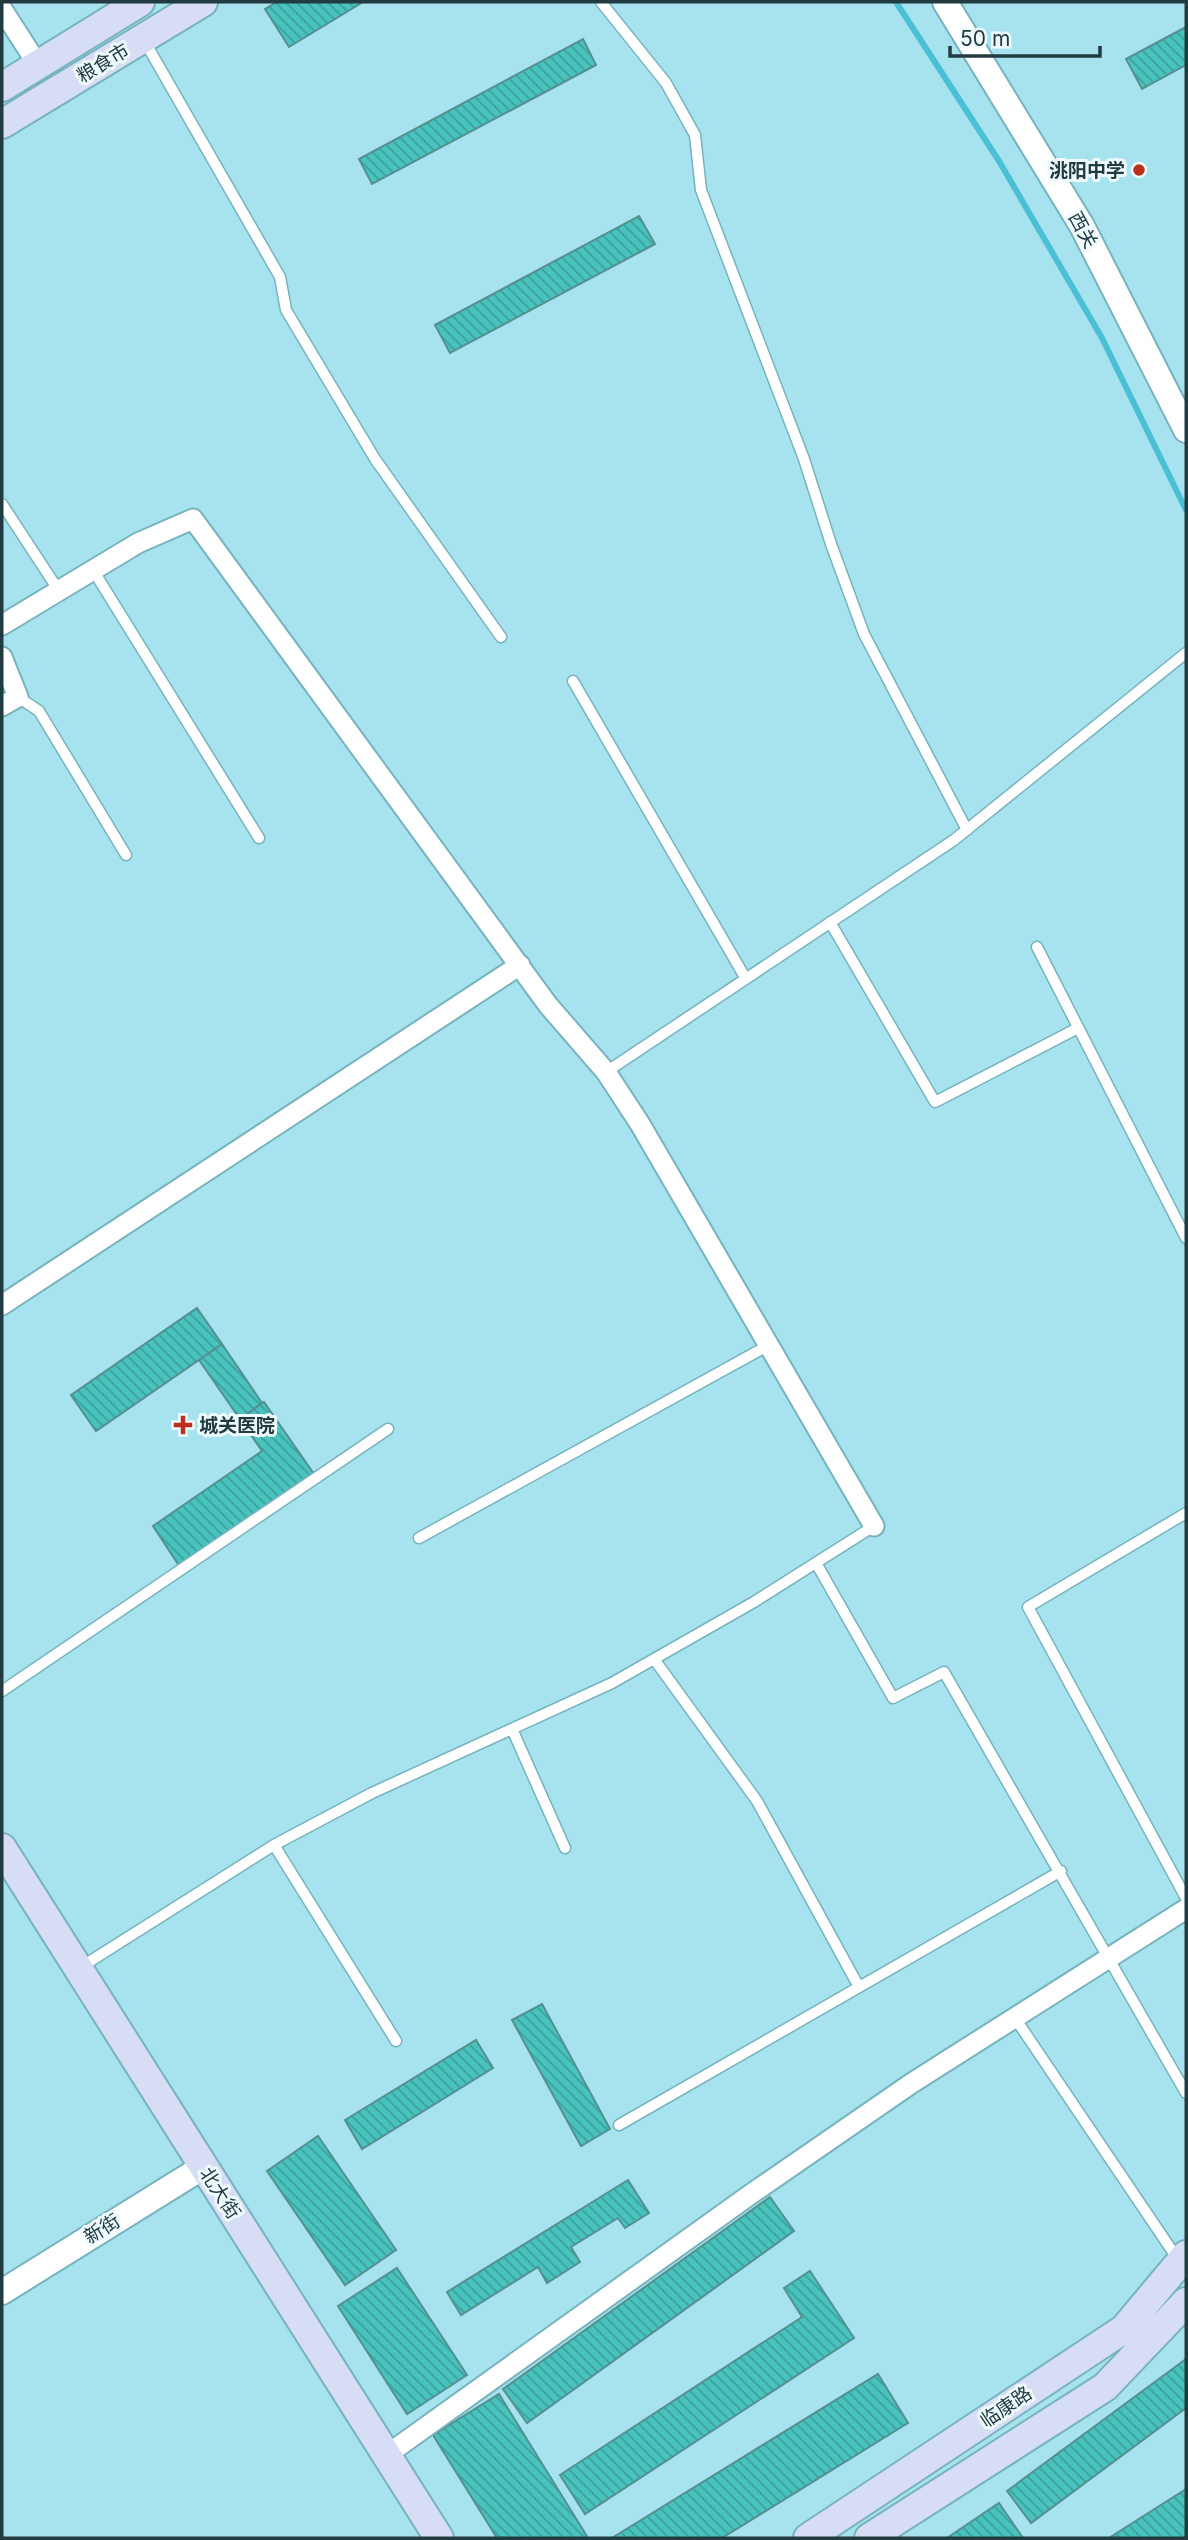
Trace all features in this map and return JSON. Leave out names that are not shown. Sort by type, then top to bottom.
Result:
[{"type":"main road","name":"粮食市","points":[[2,87],[140,2]]},
{"type":"main road","name":"粮食市","points":[[2,124],[204,2]]},
{"type":"main road","name":"北大街","points":[[2,1848],[439,2538]]},
{"type":"main road","name":"临康路","points":[[808,2538],[1124,2329],[1183,2259]]},
{"type":"main road","name":"临康路","points":[[869,2538],[1105,2387],[1186,2302]]},
{"type":"street","name":"西关","points":[[945,2],[1082,226],[1186,430]]},
{"type":"street","points":[[2,9],[38,65]]},
{"type":"street","points":[[2,625],[138,543],[193,519],[548,1004],[606,1072],[640,1124],[874,1526]]},
{"type":"street","points":[[2,657],[10,702]]},
{"type":"street","points":[[2,1305],[520,965]]},
{"type":"street","points":[[388,2454],[751,2194],[912,2083],[1186,1909]]},
{"type":"street","name":"新街","points":[[2,2292],[202,2167]]},
{"type":"lane","points":[[601,2],[666,83],[695,135],[701,190],[804,459],[864,634],[967,830]]},
{"type":"lane","points":[[143,38],[280,277],[286,310],[361,436],[501,637]]},
{"type":"lane","points":[[2,504],[59,591]]},
{"type":"lane","points":[[93,570],[259,838]]},
{"type":"lane","points":[[606,1072],[967,830],[1186,653]]},
{"type":"lane","points":[[573,681],[746,979]]},
{"type":"lane","points":[[10,702],[39,711],[126,855]]},
{"type":"lane","points":[[830,922],[935,1102],[1078,1028]]},
{"type":"lane","points":[[1037,947],[1186,1238]]},
{"type":"lane","points":[[419,1538],[769,1345]]},
{"type":"lane","points":[[2,1691],[388,1429]]},
{"type":"lane","points":[[1186,1513],[1028,1607],[1186,1898]]},
{"type":"lane","points":[[79,1969],[274,1845],[372,1793],[612,1683],[874,1526]]},
{"type":"lane","points":[[816,1563],[893,1698],[944,1672],[1061,1871],[1108,1959],[1186,2093]]},
{"type":"lane","points":[[654,1660],[757,1801],[859,1987]]},
{"type":"lane","points":[[512,1729],[565,1848]]},
{"type":"lane","points":[[274,1845],[396,2040]]},
{"type":"lane","points":[[619,2125],[1061,1871]]},
{"type":"lane","points":[[1014,2018],[1183,2259]]},
{"type":"building","points":[[277,2],[363,2],[289,47],[265,9]]},
{"type":"building","points":[[1186,27],[1186,65],[1142,89],[1126,59]]},
{"type":"building","points":[[583,39],[596,65],[372,184],[359,159]]},
{"type":"building","points":[[639,216],[655,244],[450,353],[435,325]]},
{"type":"building","points":[[197,1308],[222,1344],[96,1431],[71,1395]]},
{"type":"building","points":[[222,1344],[262,1403],[240,1419],[199,1360]]},
{"type":"building","points":[[264,1402],[314,1474],[180,1567],[153,1526],[262,1451],[240,1419]]},
{"type":"building","points":[[542,2004],[610,2129],[581,2146],[512,2020]]},
{"type":"building","points":[[476,2040],[493,2068],[362,2149],[345,2120]]},
{"type":"building","points":[[318,2136],[396,2250],[345,2285],[267,2171]]},
{"type":"building","points":[[628,2180],[649,2213],[625,2228],[618,2218],[571,2247],[580,2262],[547,2283],[538,2267],[461,2315],[447,2292]]},
{"type":"building","points":[[770,2197],[794,2231],[527,2423],[503,2389]]},
{"type":"building","points":[[397,2268],[467,2375],[407,2414],[338,2306]]},
{"type":"building","points":[[810,2271],[854,2338],[585,2514],[560,2475],[802,2317],[784,2288]]},
{"type":"building","points":[[1186,2359],[1186,2408],[1031,2523],[1007,2491]]},
{"type":"building","points":[[878,2374],[908,2423],[722,2538],[612,2538]]},
{"type":"building","points":[[499,2394],[588,2538],[497,2538],[433,2435]]},
{"type":"building","points":[[1186,2489],[1186,2538],[1109,2538]]},
{"type":"building","points":[[999,2503],[1023,2538],[947,2538]]},
{"type":"waterway","points":[[896,2],[999,161],[1102,338],[1186,510]]},
{"type":"place","name":"洮阳中学","points":[[1139,170]]},
{"type":"place","name":"城关医院","points":[[183,1425]]}]
